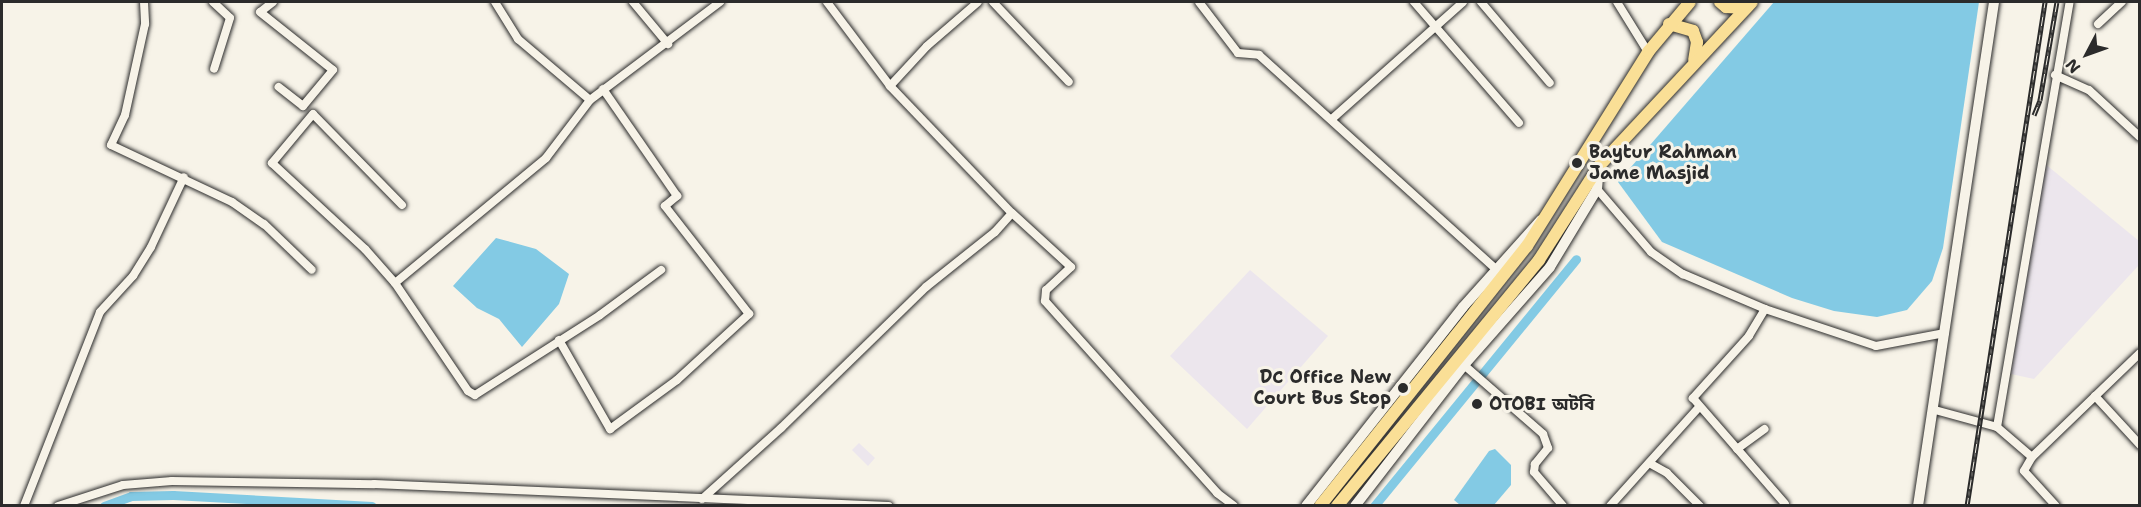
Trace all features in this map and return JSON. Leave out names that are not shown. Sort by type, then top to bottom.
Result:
[{"type":"main road","points":[[1320,506],[1549,214],[1648,52],[1669,24],[1690,2]]},
{"type":"main road","points":[[1720,2],[1726,8],[1748,5]]},
{"type":"main road","points":[[1337,506],[1539,260],[1599,166],[1694,60],[1748,5]]},
{"type":"main road","points":[[1669,24],[1693,31],[1697,42],[1694,60]]},
{"type":"street","points":[[144,2],[145,24],[132,86],[125,115],[111,145],[184,177],[264,224],[312,270]]},
{"type":"street","points":[[213,2],[230,18],[214,69]]},
{"type":"street","points":[[273,2],[260,12],[333,70],[303,106],[279,87]]},
{"type":"street","points":[[495,2],[518,39],[590,100]]},
{"type":"street","points":[[633,2],[668,44]]},
{"type":"street","points":[[395,283],[546,158],[590,100],[668,44],[720,2]]},
{"type":"street","points":[[827,2],[890,86],[1012,213],[1071,267],[1046,290],[1045,301],[1217,493],[1234,506]]},
{"type":"street","points":[[890,86],[927,46],[978,2]]},
{"type":"street","points":[[993,2],[1069,82]]},
{"type":"street","points":[[1199,2],[1238,53],[1259,55],[1333,118],[1497,270]]},
{"type":"street","points":[[1414,2],[1519,123]]},
{"type":"street","points":[[1333,118],[1463,2]]},
{"type":"street","points":[[1481,2],[1550,83]]},
{"type":"street","points":[[1617,2],[1648,52]]},
{"type":"street","points":[[1918,506],[1935,410],[1994,2]]},
{"type":"street","points":[[1997,427],[2055,75],[2070,2]]},
{"type":"street","points":[[2098,24],[2122,2]]},
{"type":"street","points":[[2055,75],[2089,90],[2139,137]]},
{"type":"street","points":[[559,340],[610,429],[677,380],[749,314],[665,206],[676,196],[603,89]]},
{"type":"street","points":[[402,205],[313,114],[272,163],[364,249],[395,283],[468,391],[475,395],[600,315],[661,270]]},
{"type":"street","points":[[1355,505],[1550,267],[1597,189],[1599,166]]},
{"type":"street","points":[[24,506],[100,312],[133,276],[151,247],[184,177]]},
{"type":"street","points":[[1597,189],[1651,252],[1683,274],[1765,309],[1876,346],[1945,333]]},
{"type":"street","points":[[702,499],[781,428],[926,287],[995,232],[1012,213]]},
{"type":"street","points":[[1306,506],[1533,226],[1549,214]]},
{"type":"street","points":[[1765,309],[1749,336],[1694,396],[1699,407],[1785,504]]},
{"type":"street","points":[[2056,506],[2024,471],[2032,457],[2139,353]]},
{"type":"street","points":[[1468,369],[1517,407],[1548,441],[1534,472],[1563,506]]},
{"type":"street","points":[[2095,396],[2139,445]]},
{"type":"street","points":[[1610,506],[1651,464],[1699,407]]},
{"type":"street","points":[[1935,410],[1997,427],[2032,457]]},
{"type":"street","points":[[1737,449],[1765,429]]},
{"type":"street","points":[[1651,464],[1667,473],[1700,506]]},
{"type":"street","points":[[58,506],[123,485],[172,481],[374,484],[889,506]]},
{"type":"shaded area","points":[[2044,163],[2139,241],[2139,265],[2034,379],[2011,374]]},
{"type":"shaded area","points":[[1250,270],[1328,336],[1247,429],[1170,356]]},
{"type":"shaded area","points":[[859,443],[875,458],[868,466],[852,450]]},
{"type":"water","points":[[1774,2],[1979,2],[1943,248],[1932,281],[1907,310],[1877,317],[1834,311],[1792,298],[1662,242],[1618,182]]},
{"type":"water","points":[[496,238],[536,249],[569,274],[559,304],[522,347],[499,319],[477,308],[453,286]]},
{"type":"water","points":[[1495,449],[1511,465],[1511,485],[1494,505],[1460,505],[1454,500],[1489,451]]},
{"type":"waterway","points":[[1374,506],[1576,259]]},
{"type":"waterway","points":[[104,506],[131,496],[173,495],[372,506]]},
{"type":"railway","points":[[1967,506],[2045,2]]},
{"type":"railway","points":[[2034,115],[2040,100],[2057,2]]},
{"type":"place","name":"Baytur Rahman Jame Masjid","points":[[1577,163]]},
{"type":"place","name":"DC Office New Court Bus Stop","points":[[1403,388]]},
{"type":"place","name":"OTOBI অটবি","points":[[1477,404]]}]
